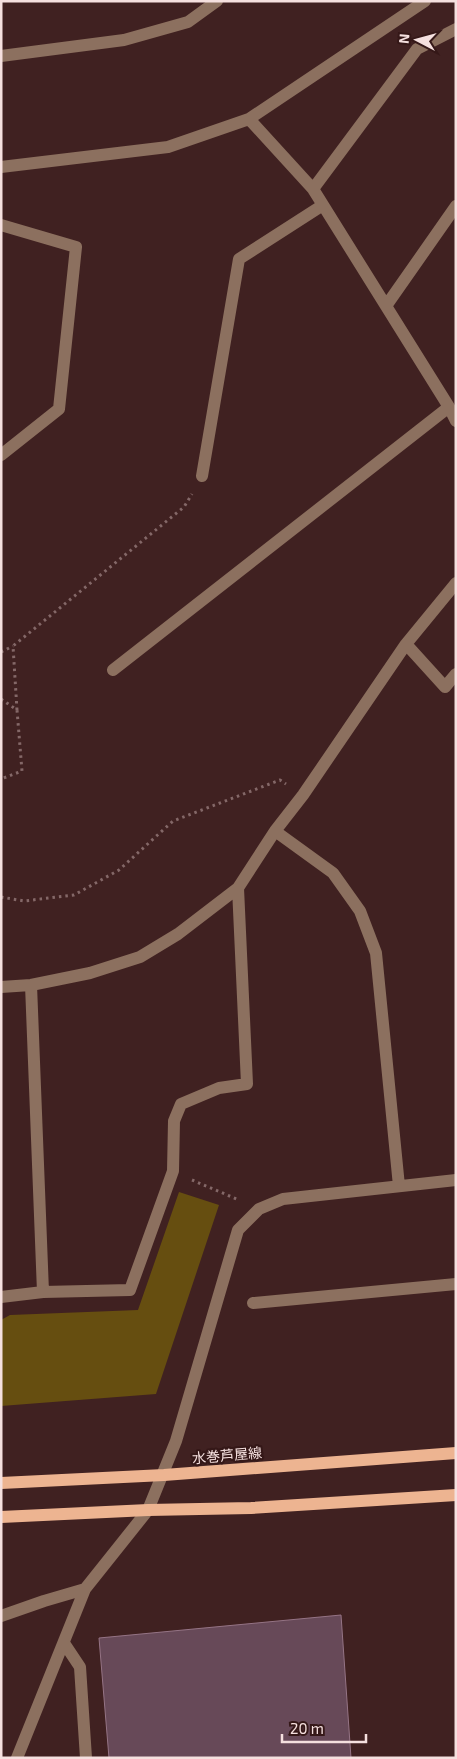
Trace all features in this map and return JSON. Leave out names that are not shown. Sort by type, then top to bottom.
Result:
[{"type":"main road","name":"水巻芦屋線","points":[[1,1483],[164,1475],[456,1453]]},
{"type":"main road","points":[[1,1517],[148,1510],[251,1508],[456,1495]]},
{"type":"street","points":[[1,56],[124,40],[188,22],[217,1]]},
{"type":"street","points":[[1,168],[168,147],[249,119],[425,1]]},
{"type":"street","points":[[313,190],[417,49],[456,29]]},
{"type":"street","points":[[249,119],[313,190],[456,421]]},
{"type":"street","points":[[202,476],[239,259],[323,205]]},
{"type":"street","points":[[386,306],[456,206]]},
{"type":"street","points":[[1,225],[76,247],[59,409],[1,456]]},
{"type":"street","points":[[113,670],[449,408]]},
{"type":"street","points":[[1,987],[31,985],[90,973],[140,957],[178,934],[238,888],[275,831],[303,795],[406,644],[456,583]]},
{"type":"street","points":[[406,644],[445,686],[456,674]]},
{"type":"street","points":[[275,831],[334,873],[360,911],[376,953],[399,1186]]},
{"type":"street","points":[[1,1297],[43,1292],[130,1290],[173,1171],[174,1121],[181,1104],[219,1088],[247,1084],[238,888]]},
{"type":"street","points":[[31,985],[43,1292]]},
{"type":"street","points":[[17,1758],[85,1589],[148,1510],[164,1475],[176,1441],[238,1230],[259,1209],[283,1199],[456,1180]]},
{"type":"street","points":[[253,1303],[456,1284]]},
{"type":"street","points":[[1,1616],[85,1589]]},
{"type":"street","points":[[64,1643],[80,1667],[86,1758]]},
{"type":"path","points":[[1,652],[13,646],[184,507],[202,476]]},
{"type":"path","points":[[1,779],[22,771],[13,646]]},
{"type":"path","points":[[1,699],[17,710]]},
{"type":"path","points":[[1,898],[24,901],[74,895],[119,870],[174,821],[280,780],[303,795]]},
{"type":"path","points":[[173,1171],[259,1209]]},
{"type":"shaded area","points":[[179,1192],[219,1205],[156,1394],[1,1406],[1,1320],[10,1315],[138,1310]]},
{"type":"building","points":[[341,1615],[351,1758],[109,1758],[99,1638]]}]
